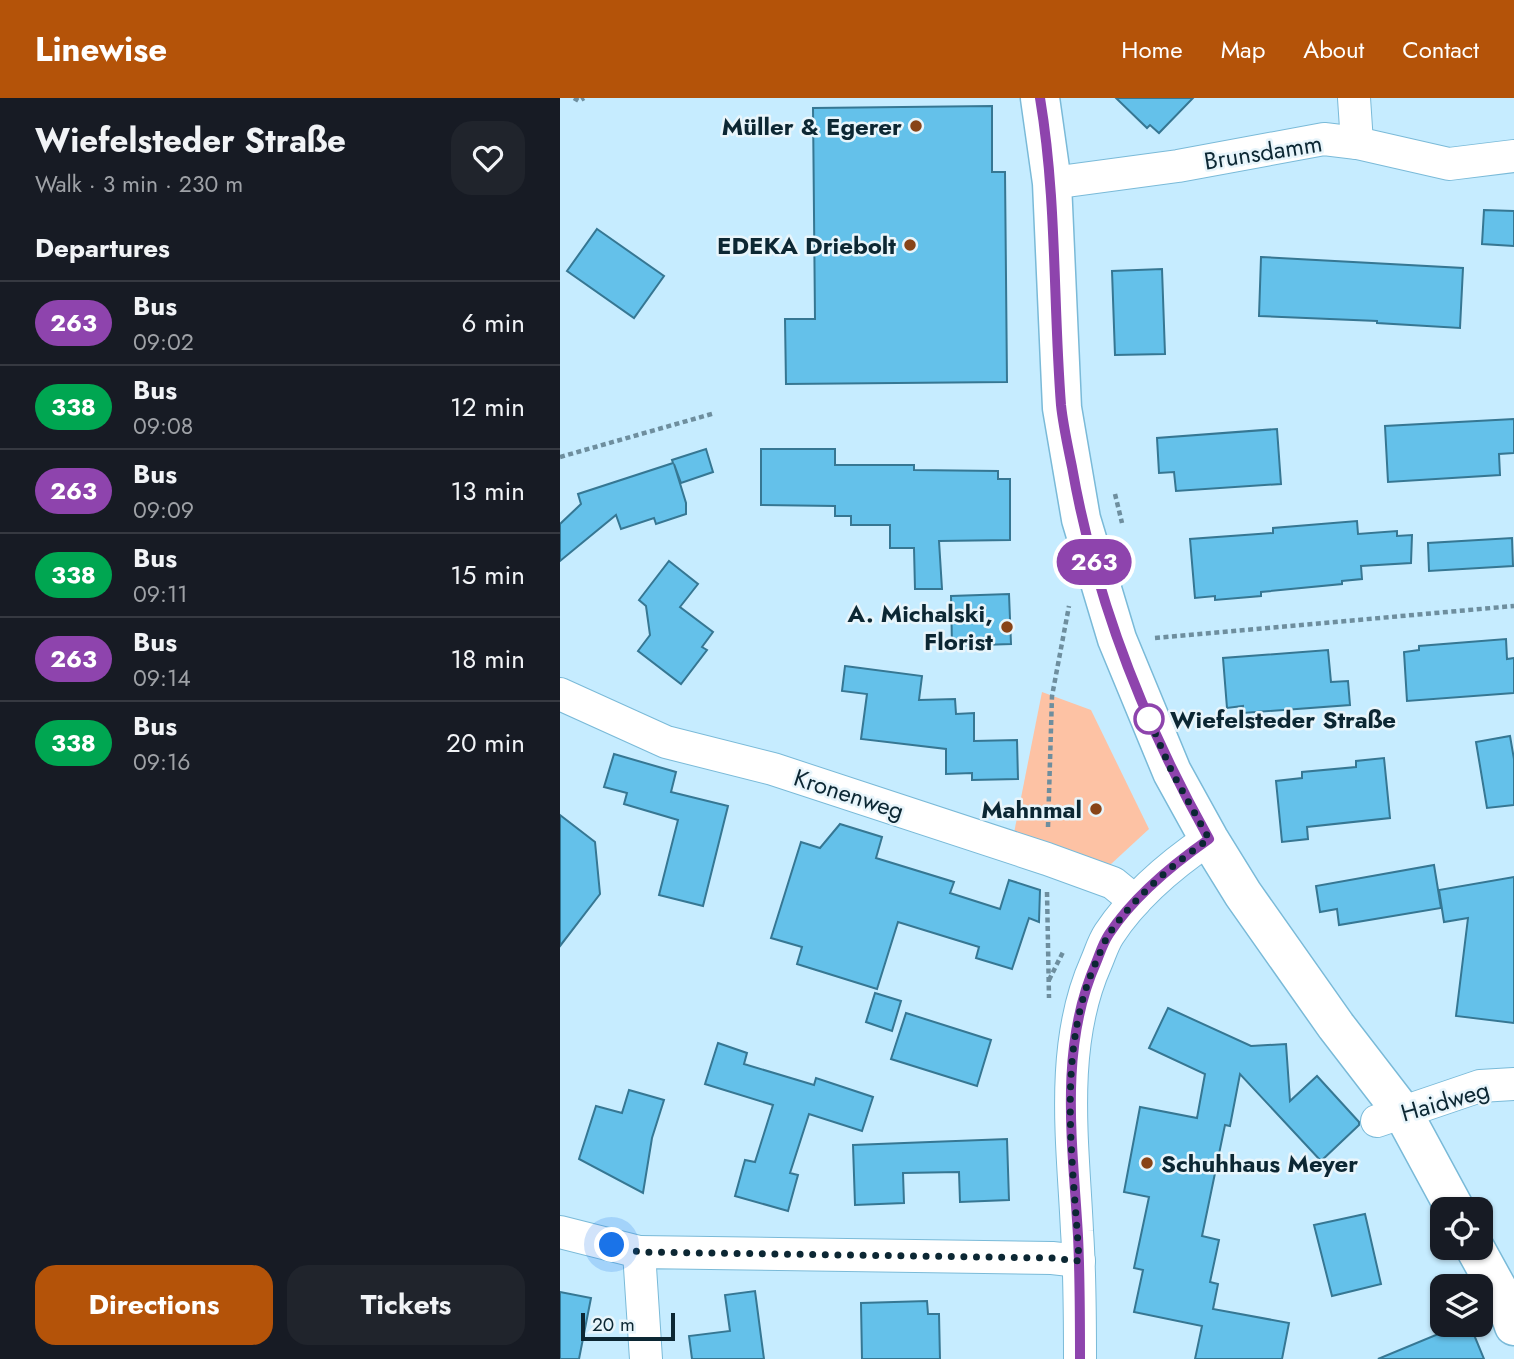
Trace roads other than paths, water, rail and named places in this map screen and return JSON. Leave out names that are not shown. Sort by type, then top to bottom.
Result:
[{"type":"main road","points":[[1040,98],[1052,183],[1062,408],[1081,519],[1117,639],[1172,772],[1209,839],[1243,894],[1321,1004],[1390,1117],[1447,1197]]},
{"type":"main road","points":[[1482,1260],[1507,1306],[1514,1325]]},
{"type":"street","points":[[1354,98],[1357,143]]},
{"type":"street","name":"Brunsdamm","points":[[1052,183],[1178,166],[1324,139],[1357,143],[1449,164],[1514,156]]},
{"type":"street","name":"Kronenweg","points":[[560,694],[666,742],[773,769],[1114,883],[1135,901]]},
{"type":"street","points":[[1080,1359],[1079,1261],[1071,1116],[1074,1040],[1086,986],[1108,936],[1135,901],[1191,851],[1209,839]]},
{"type":"street","name":"Haidweg","points":[[1390,1117],[1480,1086],[1514,1084]]},
{"type":"street","points":[[560,1232],[639,1252],[1052,1258],[1079,1261]]},
{"type":"street","points":[[639,1252],[646,1359]]},
{"type":"place","name":"Müller & Egerer","points":[[916,126]]},
{"type":"place","name":"EDEKA Driebolt","points":[[910,245]]},
{"type":"place","name":"A. Michalski, Florist","points":[[1007,627]]},
{"type":"place","name":"Wiefelsteder Straße","points":[[1149,719]]},
{"type":"place","name":"Mahnmal","points":[[1096,809]]},
{"type":"place","name":"Schuhhaus Meyer","points":[[1147,1163]]}]
